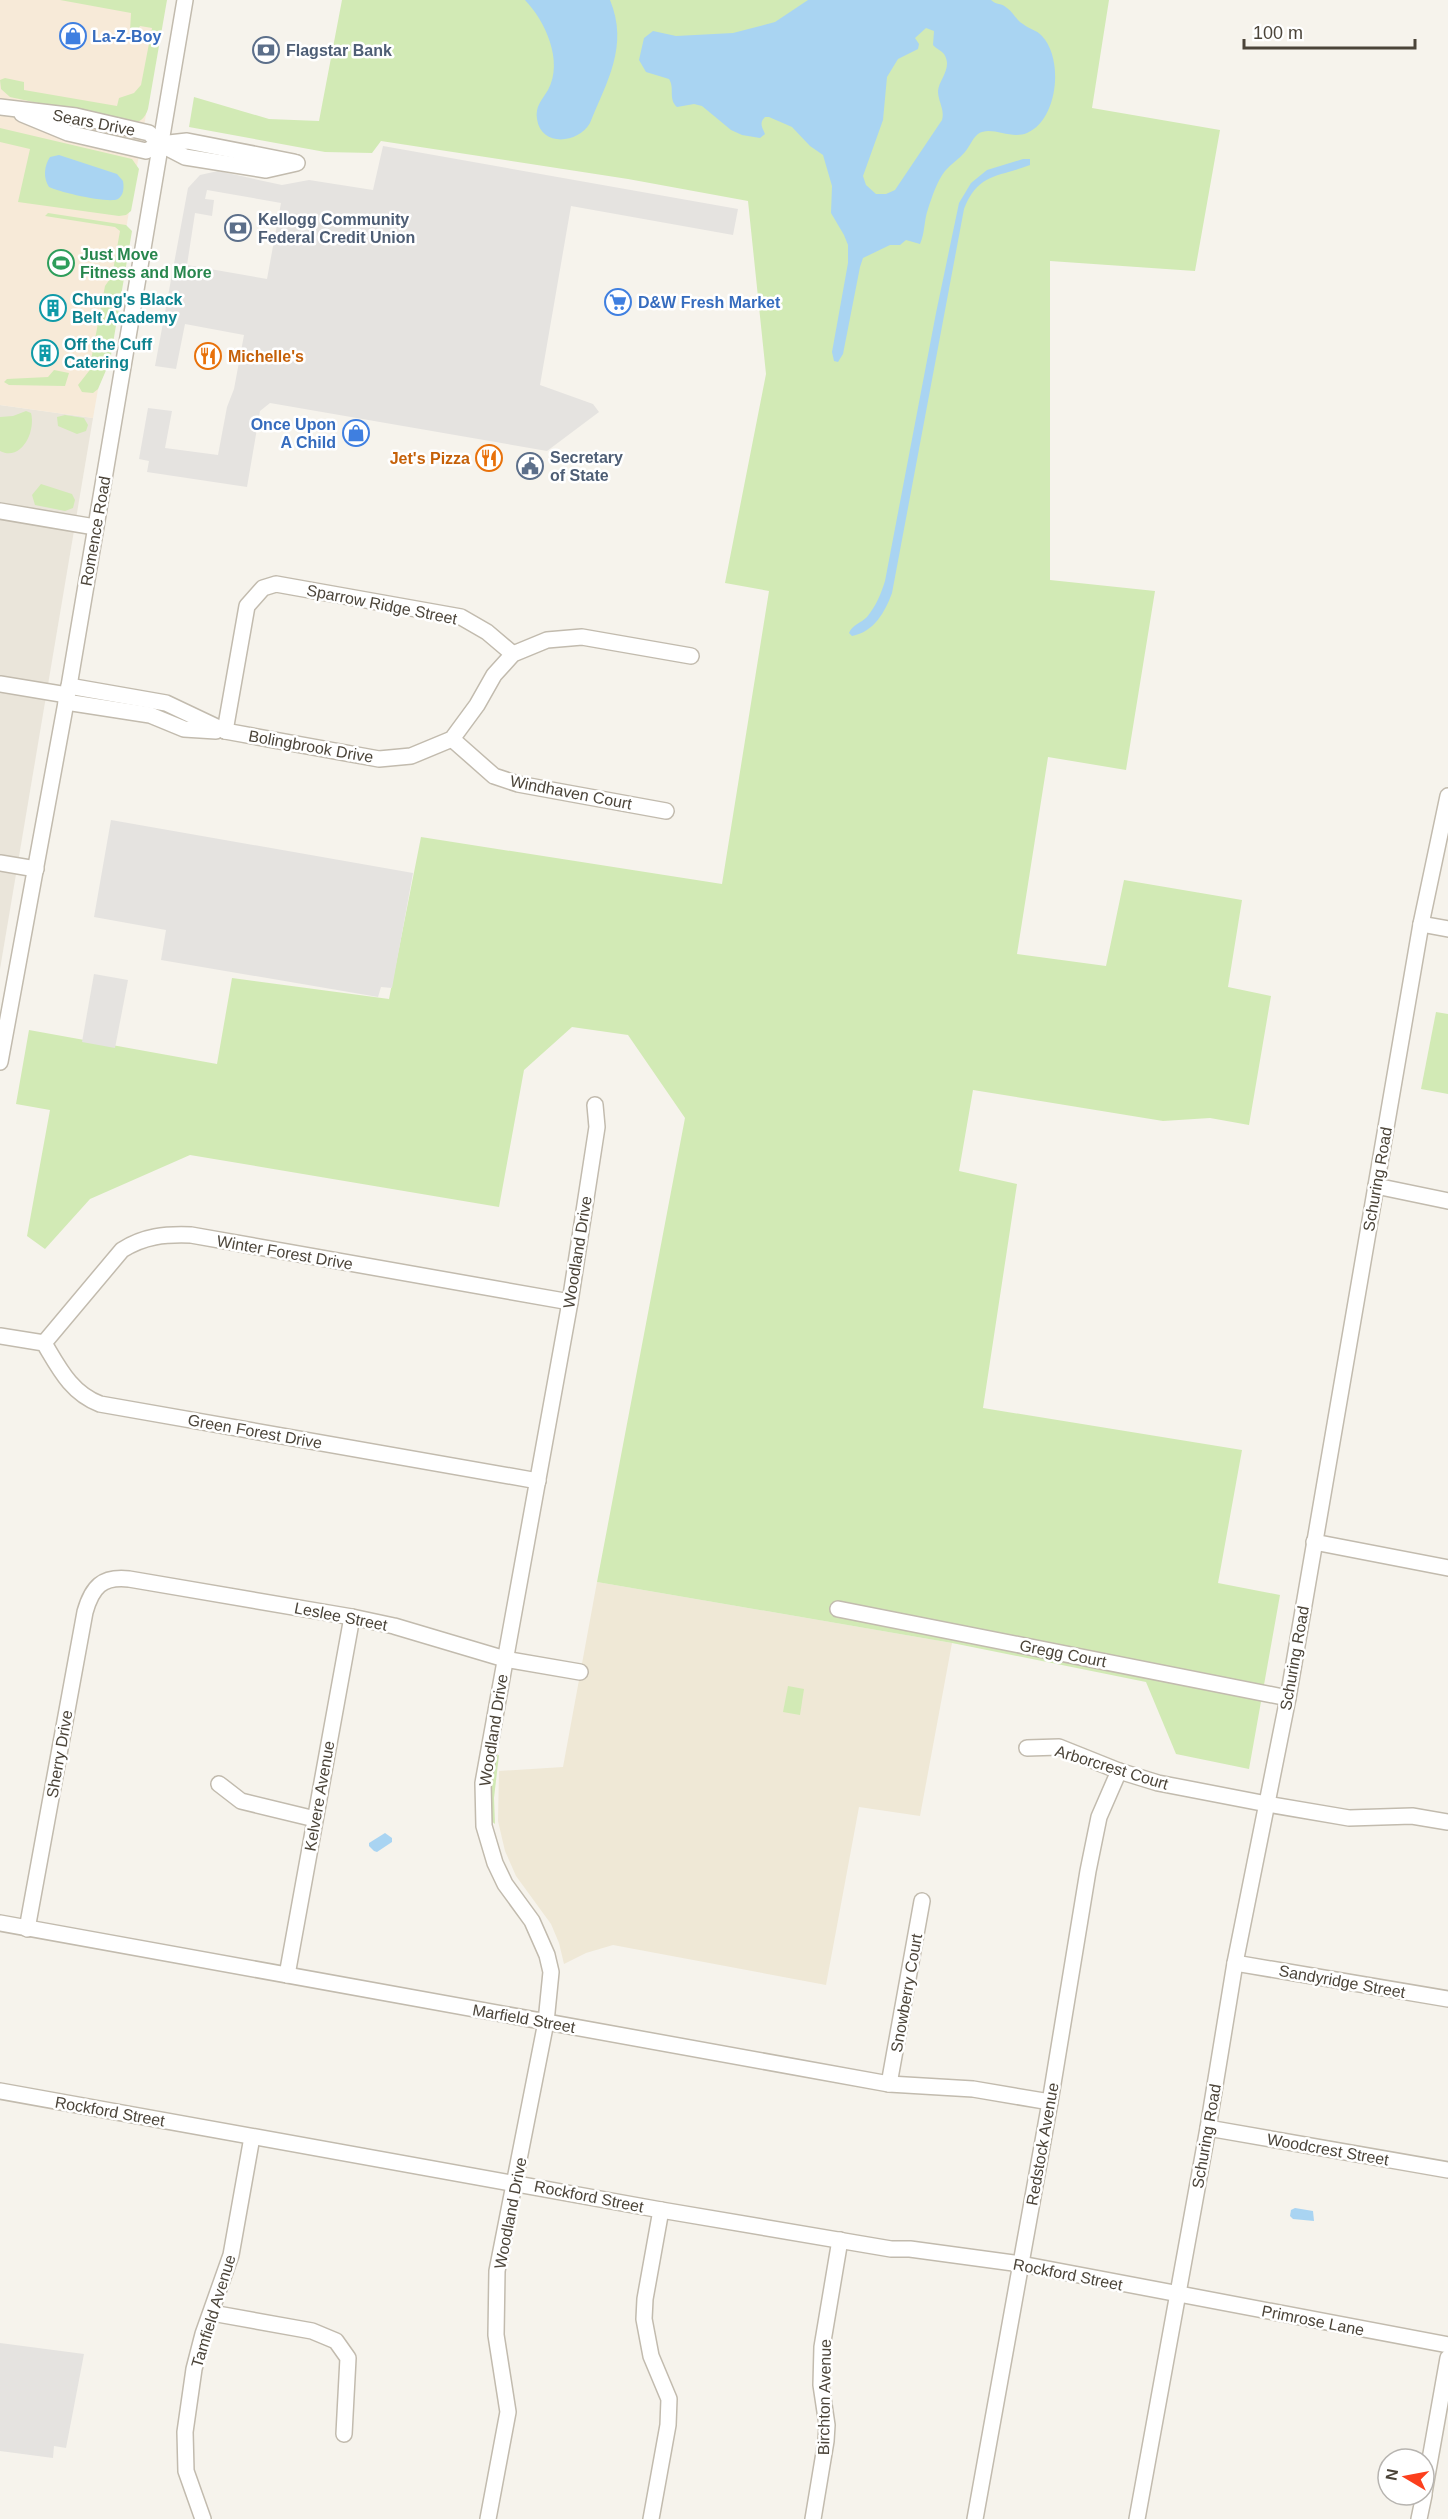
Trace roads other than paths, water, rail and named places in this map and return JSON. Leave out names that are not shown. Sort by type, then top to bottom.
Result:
[{"type":"street","name":"Romence Road","points":[[0,1062],[67,694],[185,0]]},
{"type":"street","name":"Sears Drive","points":[[4,107],[56,129],[146,151],[160,144],[187,141],[297,163],[266,170],[185,157],[160,144]]},
{"type":"street","points":[[0,511],[95,527]]},
{"type":"street","name":"Sparrow Ridge Street","points":[[225,731],[247,606],[263,588],[276,584],[460,617],[487,632],[513,654]]},
{"type":"street","points":[[452,740],[477,705],[494,675],[513,654],[547,640],[582,637],[691,656]]},
{"type":"street","name":"Bolingbrook Drive","points":[[0,684],[67,694],[166,703],[225,731],[379,759],[411,756],[452,740]]},
{"type":"street","name":"Windhaven Court","points":[[452,740],[494,776],[518,784],[666,811]]},
{"type":"street","name":"Schuring Road","points":[[1137,2519],[1208,2128],[1235,1963],[1287,1698],[1421,924],[1448,796]]},
{"type":"street","points":[[0,863],[36,869]]},
{"type":"street","points":[[1421,924],[1448,929]]},
{"type":"street","name":"Woodland Drive","points":[[488,2519],[508,2412],[496,2335],[496,2281],[546,2022],[551,1972],[547,1955],[532,1922],[500,1874],[484,1826],[482,1804],[486,1758],[570,1302],[597,1127],[596,1105]]},
{"type":"street","points":[[1376,1186],[1448,1201]]},
{"type":"street","name":"Winter Forest Drive","points":[[44,1343],[122,1250],[138,1240],[167,1234],[202,1238],[570,1302]]},
{"type":"street","points":[[0,1336],[44,1343]]},
{"type":"street","name":"Green Forest Drive","points":[[44,1343],[64,1377],[83,1396],[100,1404],[538,1481]]},
{"type":"street","points":[[1314,1542],[1448,1568]]},
{"type":"street","name":"Leslee Street","points":[[100,1584],[113,1578],[129,1579],[352,1617],[394,1626],[505,1659],[580,1672]]},
{"type":"street","name":"Sherry Drive","points":[[27,1929],[85,1612],[92,1592],[100,1584]]},
{"type":"street","name":"Gregg Court","points":[[838,1609],[1287,1698]]},
{"type":"street","name":"Kelvere Avenue","points":[[287,1976],[352,1617]]},
{"type":"street","name":"Arborcrest Court","points":[[1027,1748],[1059,1747],[1119,1771],[1158,1783],[1267,1804],[1349,1818],[1412,1816],[1448,1822]]},
{"type":"street","name":"Redstock Avenue","points":[[975,2519],[1050,2102],[1090,1860],[1099,1817],[1119,1771]]},
{"type":"street","points":[[219,1784],[241,1801],[315,1819]]},
{"type":"street","name":"Snowberry Court","points":[[889,2084],[922,1901]]},
{"type":"street","name":"Marfield Street","points":[[0,1923],[889,2084],[973,2089],[1050,2102]]},
{"type":"street","name":"Sandyridge Street","points":[[1235,1963],[1448,2000]]},
{"type":"street","name":"Rockford Street","points":[[0,2091],[661,2210],[840,2240],[1021,2264],[1178,2295]]},
{"type":"street","name":"Woodcrest Street","points":[[1208,2128],[1448,2170]]},
{"type":"street","name":"Tamfield Avenue","points":[[203,2519],[186,2471],[185,2432],[194,2369],[203,2334],[231,2255],[252,2137]]},
{"type":"street","points":[[651,2519],[668,2425],[669,2399],[651,2356],[644,2319],[645,2299],[661,2210]]},
{"type":"street","name":"Birchton Avenue","points":[[813,2519],[826,2441],[821,2385],[822,2347],[840,2240]]},
{"type":"street","name":"Primrose Lane","points":[[1178,2295],[1448,2345]]},
{"type":"street","points":[[212,2313],[312,2331],[336,2341],[348,2358],[344,2434]]},
{"type":"street","points":[[1432,2447],[1448,2358]]},
{"type":"water","points":[[525,0],[610,0],[617,33],[614,63],[590,123],[577,135],[569,138],[552,138],[545,134],[537,119],[538,107],[552,79],[553,54],[545,30]]},
{"type":"water","points":[[808,0],[991,0],[1005,6],[1021,22],[1040,34],[1049,46],[1053,59],[1055,73],[1051,103],[1046,116],[1037,126],[1021,135],[989,131],[978,134],[965,152],[942,175],[933,194],[920,244],[906,240],[900,245],[890,245],[863,258],[843,354],[838,362],[834,361],[832,352],[848,263],[848,245],[831,213],[832,186],[823,155],[810,146],[792,127],[769,117],[765,117],[762,121],[765,134],[760,138],[742,135],[731,130],[702,106],[694,104],[677,107],[673,101],[669,79],[646,72],[639,60],[644,38],[653,31],[676,36],[733,33],[775,22]],"holes":[[[926,28],[934,31],[933,45],[944,54],[947,64],[938,91],[943,112],[942,120],[895,190],[886,194],[876,194],[866,185],[863,176],[883,120],[887,77],[898,59],[918,49],[919,44],[915,38]]]},
{"type":"water","points":[[59,155],[117,174],[123,181],[121,195],[118,199],[113,200],[95,199],[49,187],[45,176],[46,164],[50,157]]},
{"type":"water","points":[[1030,159],[1030,165],[983,182],[976,188],[964,209],[892,593],[878,620],[867,630],[852,636],[849,633],[850,630],[870,613],[885,581],[959,203],[971,183],[987,170]]},
{"type":"water","points":[[385,1833],[392,1838],[392,1842],[377,1852],[374,1851],[369,1843]]},
{"type":"water","points":[[1295,2208],[1313,2211],[1314,2221],[1293,2219],[1290,2216],[1291,2210]]},
{"type":"place","name":"La-Z-Boy","points":[[73,36]]},
{"type":"place","name":"Flagstar Bank","points":[[266,50]]},
{"type":"place","name":"Kellogg Community Federal Credit Union","points":[[238,228]]},
{"type":"place","name":"Just Move Fitness and More","points":[[61,263]]},
{"type":"place","name":"D&W Fresh Market","points":[[618,302]]},
{"type":"place","name":"Chung's Black Belt Academy","points":[[53,308]]},
{"type":"place","name":"Off the Cuff Catering","points":[[45,353]]},
{"type":"place","name":"Michelle's","points":[[208,356]]},
{"type":"place","name":"Once Upon A Child","points":[[356,433]]},
{"type":"place","name":"Jet's Pizza","points":[[489,458]]},
{"type":"place","name":"Secretary of State","points":[[530,466]]}]
